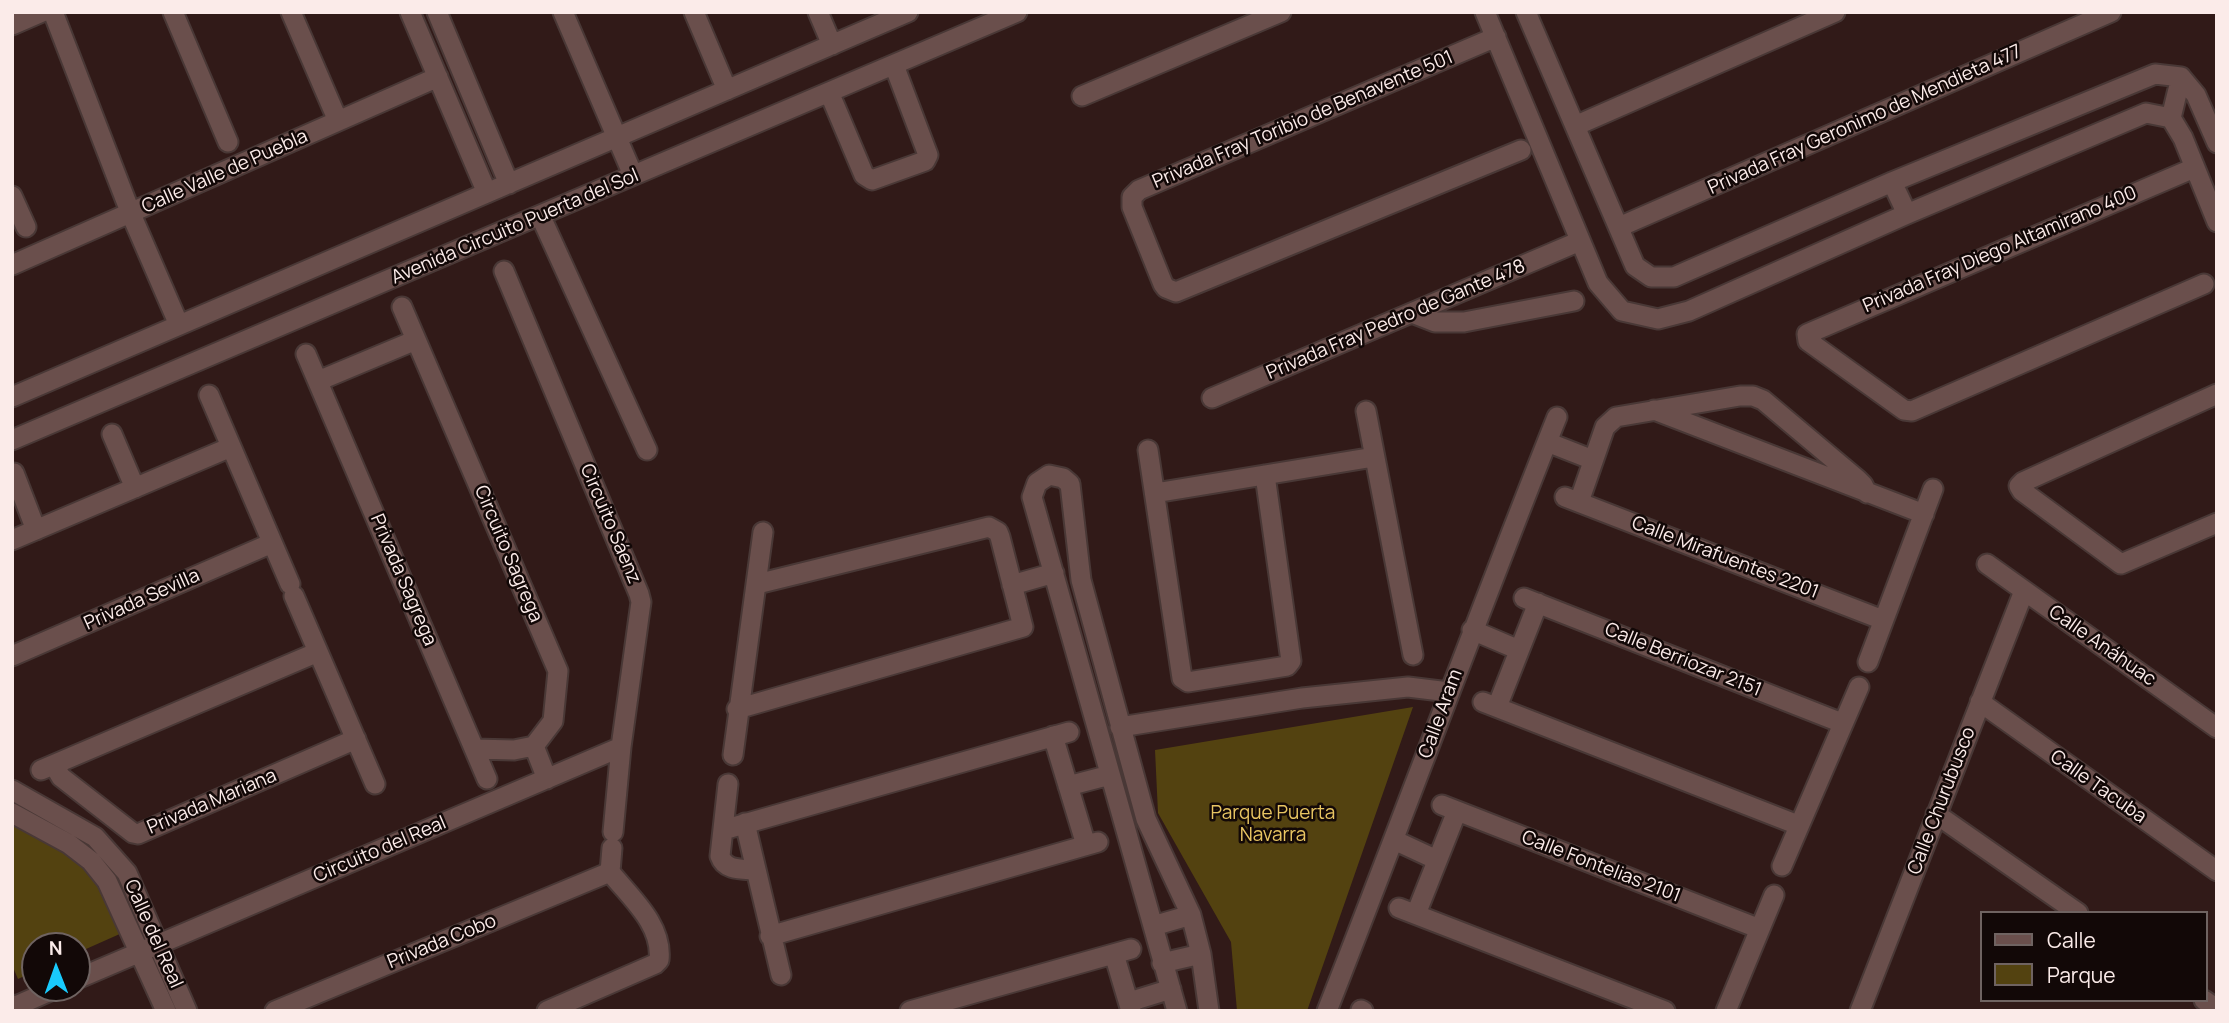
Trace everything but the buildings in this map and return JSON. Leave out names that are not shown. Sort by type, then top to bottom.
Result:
[{"type":"street","points":[[12,25],[41,12]]},
{"type":"street","points":[[53,12],[131,214],[179,325]]},
{"type":"street","points":[[173,12],[228,142]]},
{"type":"street","points":[[290,12],[338,121]]},
{"type":"street","points":[[410,12],[487,193]]},
{"type":"street","points":[[436,12],[509,184]]},
{"type":"street","points":[[563,12],[633,175]]},
{"type":"street","points":[[694,12],[727,90]]},
{"type":"street","points":[[818,12],[832,45]]},
{"type":"street","points":[[12,397],[908,12]]},
{"type":"street","name":"Avenida Circuito Puerta del Sol","points":[[12,440],[541,217],[633,175],[1017,12]]},
{"type":"street","points":[[1082,96],[1281,12]]},
{"type":"street","points":[[1485,12],[1598,283],[1622,311],[1658,319],[1689,311],[1907,214],[2146,114],[2171,118]]},
{"type":"street","points":[[1525,12],[1635,266],[1651,277],[1675,277],[1892,181],[2155,74],[2181,77],[2196,95],[2217,143]]},
{"type":"street","points":[[1575,126],[1835,12]]},
{"type":"street","name":"Privada Fray Geronimo de Mendieta 477","points":[[1619,227],[2111,12]]},
{"type":"street","name":"Privada Fray Toribio de Benavente 501","points":[[1496,37],[1139,190],[1132,197],[1132,207],[1163,284],[1176,292],[1521,150]]},
{"type":"street","points":[[829,92],[868,179],[872,180],[925,161],[928,155],[894,65]]},
{"type":"street","name":"Calle Valle de Puebla","points":[[12,265],[438,77]]},
{"type":"street","points":[[2181,77],[2171,118],[2183,138],[2217,222]]},
{"type":"street","name":"Privada Fray Diego Altamirano 400","points":[[2194,167],[1807,334],[1808,341],[1904,410],[1912,411],[2204,284]]},
{"type":"street","points":[[1892,181],[1907,214]]},
{"type":"street","points":[[12,196],[26,227]]},
{"type":"street","points":[[541,217],[647,450]]},
{"type":"street","name":"Privada Fray Pedro de Gante 478","points":[[1212,398],[1580,241]]},
{"type":"street","name":"Circuito Sáenz","points":[[504,271],[641,602],[621,747],[610,872]]},
{"type":"street","points":[[1412,313],[1435,322],[1464,321],[1574,301]]},
{"type":"street","name":"Circuito Sagrega","points":[[402,307],[558,671],[554,721],[534,746]]},
{"type":"street","points":[[318,381],[416,340]]},
{"type":"street","name":"Privada Sagrega","points":[[306,354],[487,779]]},
{"type":"street","points":[[2217,394],[2023,482],[2020,486],[2022,491],[2121,564],[2217,523]]},
{"type":"street","points":[[209,395],[375,783]]},
{"type":"street","points":[[1547,442],[1593,460],[1605,427],[1616,417],[1753,396],[1763,400],[1857,479],[1867,493]]},
{"type":"street","points":[[1654,410],[1924,514]]},
{"type":"street","points":[[1366,411],[1413,655]]},
{"type":"street","name":"Calle Aram","points":[[1327,1011],[1472,630],[1557,417]]},
{"type":"street","points":[[112,434],[135,488]]},
{"type":"street","points":[[12,540],[231,447]]},
{"type":"street","points":[[1148,450],[1182,678],[1188,682],[1287,666],[1291,661],[1265,475]]},
{"type":"street","points":[[1155,493],[1374,457]]},
{"type":"street","name":"Calle Mirafuentes 2201","points":[[1593,460],[1572,500],[1884,620]]},
{"type":"street","points":[[14,473],[36,530]]},
{"type":"street","points":[[1177,1011],[1032,497],[1037,483],[1049,475],[1063,478],[1070,484],[1081,580],[1146,819],[1191,915],[1201,954],[1209,1011]]},
{"type":"street","points":[[1868,662],[1933,489]]},
{"type":"street","points":[[737,709],[1023,627],[1000,537],[998,532],[989,527],[757,584]]},
{"type":"street","points":[[733,754],[763,532]]},
{"type":"street","name":"Privada Sevilla","points":[[12,656],[272,543]]},
{"type":"street","name":"Calle Anáhuac","points":[[1987,564],[2217,728]]},
{"type":"street","points":[[1012,585],[1054,573]]},
{"type":"street","name":"Calle Churubusco","points":[[1860,1011],[2024,591]]},
{"type":"street","name":"Calle Berriozar 2151","points":[[1519,650],[1531,600],[1842,723]]},
{"type":"street","points":[[1472,630],[1519,650],[1490,705],[1798,825]]},
{"type":"street","name":"Privada Mariana","points":[[318,652],[47,767],[133,833],[138,834],[356,740]]},
{"type":"street","points":[[1239,675],[1244,707]]},
{"type":"street","points":[[1120,727],[1302,698],[1408,687],[1449,692]]},
{"type":"street","points":[[1783,866],[1798,825],[1859,687]]},
{"type":"street","name":"Calle Tacuba","points":[[1980,702],[2217,871]]},
{"type":"street","points":[[723,830],[1061,734],[1068,786],[1092,844],[770,936]]},
{"type":"street","points":[[475,749],[514,750],[534,746],[547,779]]},
{"type":"street","name":"Circuito del Real","points":[[91,973],[621,747]]},
{"type":"street","points":[[1068,786],[1110,775]]},
{"type":"street","points":[[728,784],[720,856],[723,864],[728,867],[756,870]]},
{"type":"street","points":[[58,816],[78,789]]},
{"type":"street","name":"Calle del Real","points":[[12,790],[95,837],[127,873],[187,1011]]},
{"type":"street","name":"Calle Fontelias 2101","points":[[1437,860],[1449,808],[1760,929]]},
{"type":"street","name":"Calle del Real","points":[[12,813],[69,844],[91,861],[107,881],[166,1011]]},
{"type":"street","points":[[1936,814],[2075,911]]},
{"type":"street","points":[[745,823],[781,975]]},
{"type":"street","points":[[1394,840],[1437,860],[1408,911],[1665,1011]]},
{"type":"street","points":[[547,1011],[659,960],[659,941],[655,928],[610,872]]},
{"type":"street","name":"Privada Cobo","points":[[275,1011],[610,872]]},
{"type":"street","points":[[1726,1011],[1774,895]]},
{"type":"street","points":[[1153,926],[1191,915]]},
{"type":"street","points":[[910,1011],[1122,951],[1130,1007],[1171,989]]},
{"type":"street","points":[[1163,963],[1201,954]]},
{"type":"green space","name":"Parque Puerta Navarra","points":[[1413,707],[1307,1011],[1237,1011],[1231,942],[1158,813],[1155,750]]},
{"type":"green space","points":[[12,824],[59,848],[81,864],[102,889],[122,933],[91,947],[91,932],[21,932],[21,978],[18,979],[12,965]]}]
